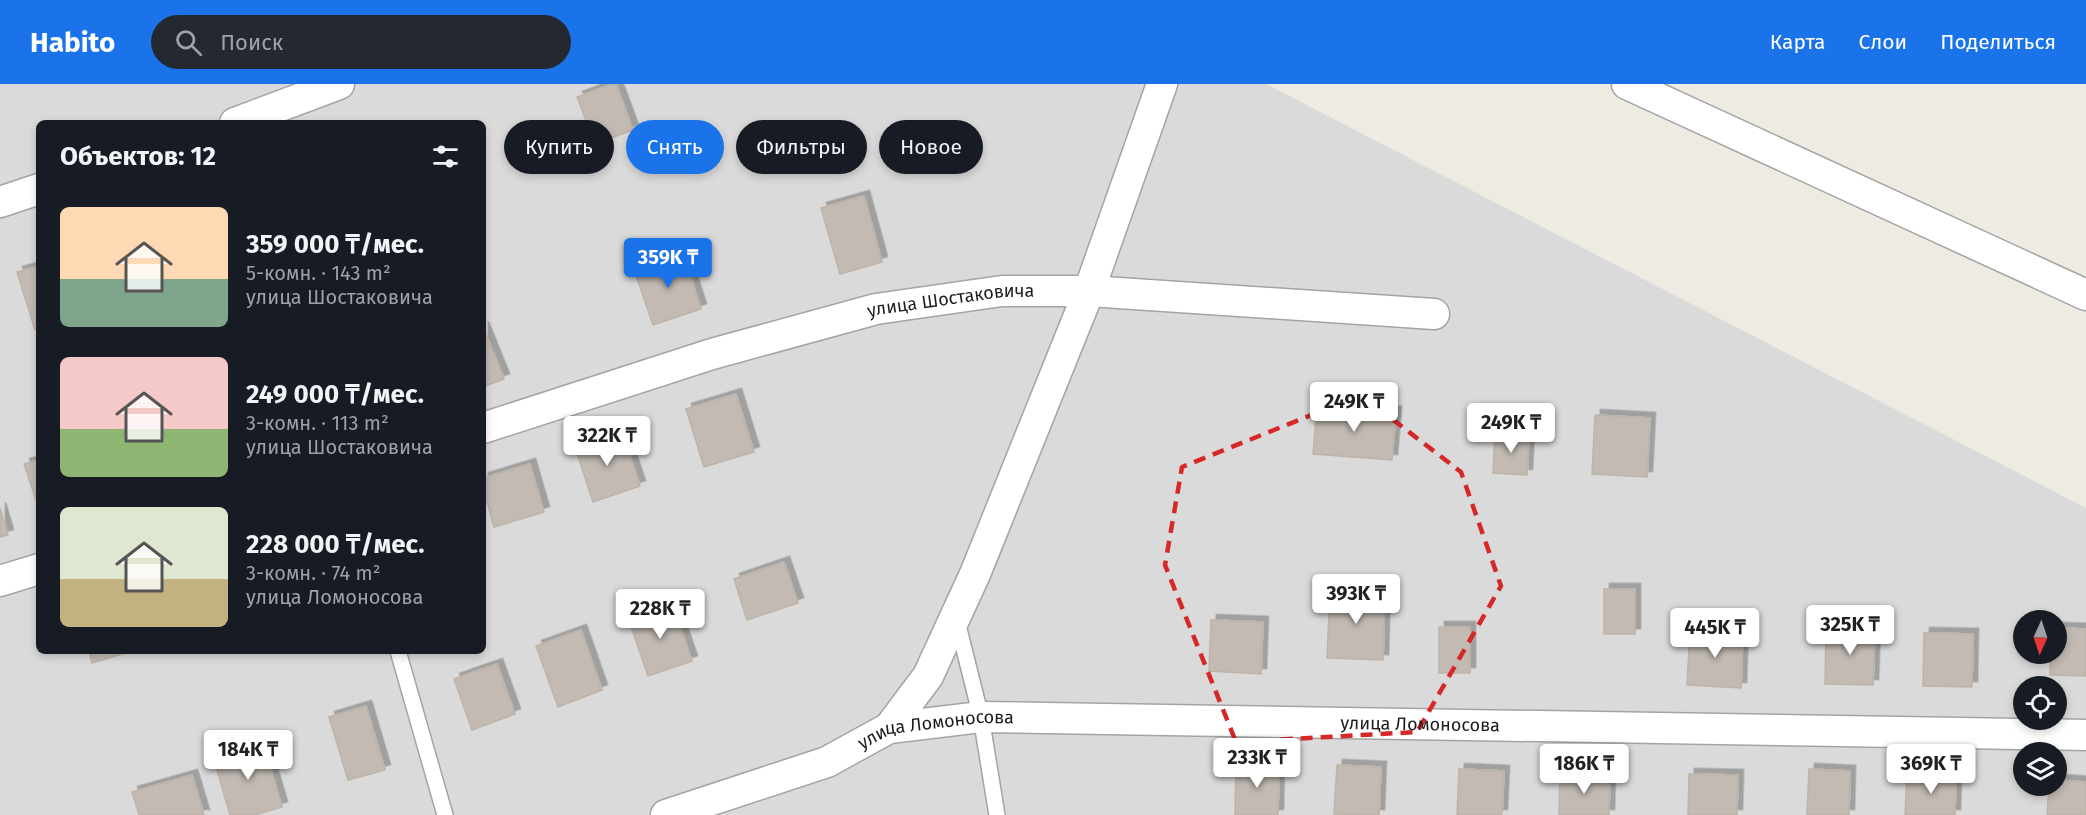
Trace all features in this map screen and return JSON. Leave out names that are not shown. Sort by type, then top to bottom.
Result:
[{"type":"street","points":[[243,120],[339,84]]},
{"type":"street","points":[[889,728],[928,676],[956,617],[1089,291],[1162,84]]},
{"type":"street","points":[[1627,84],[2086,295]]},
{"type":"street","points":[[0,202],[36,190]]},
{"type":"street","name":"улица Шостаковича","points":[[486,427],[712,354],[876,309],[1002,291],[1089,291],[1434,314]]},
{"type":"street","points":[[0,581],[36,570]]},
{"type":"street","name":"улица Ломоносова","points":[[666,815],[827,762],[889,728],[981,717],[2086,735]]},
{"type":"lane","points":[[956,617],[981,717],[997,815]]},
{"type":"lane","points":[[399,654],[446,815]]},
{"type":"highlighted area","points":[[1361,395],[1461,472],[1501,586],[1417,732],[1236,742],[1165,565],[1182,467]]},
{"type":"shaded area","points":[[0,84],[1266,84],[2086,508],[2086,815],[0,815]]},
{"type":"building","points":[[616,84],[629,120],[626,120],[626,133],[614,137],[614,120],[586,120],[577,97]]},
{"type":"building","points":[[864,196],[882,262],[840,274],[821,208]]},
{"type":"building","points":[[683,253],[701,309],[653,325],[634,269]]},
{"type":"building","points":[[36,267],[36,330],[35,330],[17,272]]},
{"type":"building","points":[[486,334],[504,379],[486,386]]},
{"type":"building","points":[[736,394],[754,452],[704,467],[686,409]]},
{"type":"building","points":[[1317,406],[1396,412],[1392,460],[1313,454]]},
{"type":"building","points":[[1595,415],[1650,418],[1647,477],[1592,474]]},
{"type":"building","points":[[622,432],[640,486],[593,502],[575,447]]},
{"type":"building","points":[[1495,433],[1529,435],[1527,475],[1493,473]]},
{"type":"building","points":[[36,461],[36,500],[24,464]]},
{"type":"building","points":[[530,464],[544,512],[494,527],[486,499],[486,477]]},
{"type":"building","points":[[0,508],[8,535],[0,537]]},
{"type":"building","points":[[784,562],[798,603],[747,620],[734,579]]},
{"type":"building","points":[[1604,589],[1635,589],[1635,634],[1604,634]]},
{"type":"building","points":[[1330,590],[1385,592],[1383,660],[1327,658]]},
{"type":"building","points":[[672,603],[692,661],[648,676],[628,618]]},
{"type":"building","points":[[1211,620],[1263,622],[1261,674],[1209,671]]},
{"type":"building","points":[[1439,627],[1470,627],[1470,673],[1439,673]]},
{"type":"building","points":[[1826,627],[1875,629],[1873,685],[1825,684]]},
{"type":"building","points":[[2067,628],[2086,629],[2086,676],[2050,675],[2050,664],[2067,664]]},
{"type":"building","points":[[581,630],[602,690],[558,707],[536,646]]},
{"type":"building","points":[[1690,631],[1743,633],[1741,688],[1687,685]]},
{"type":"building","points":[[1924,633],[1973,634],[1972,687],[1923,686]]},
{"type":"building","points":[[90,654],[122,654],[92,663]]},
{"type":"building","points":[[497,664],[515,714],[472,730],[454,679]]},
{"type":"building","points":[[366,706],[385,770],[348,780],[329,717]]},
{"type":"building","points":[[263,742],[282,807],[255,815],[230,815],[213,756]]},
{"type":"building","points":[[1236,763],[1279,763],[1278,815],[1235,815]]},
{"type":"building","points":[[1337,765],[1381,767],[1379,815],[1334,814]]},
{"type":"building","points":[[1459,769],[1504,771],[1502,815],[1457,815]]},
{"type":"building","points":[[1809,769],[1850,771],[1849,815],[1807,815]]},
{"type":"building","points":[[1907,773],[1956,775],[1955,815],[1905,815]]},
{"type":"building","points":[[1560,774],[1610,776],[1609,815],[1559,815]]},
{"type":"building","points":[[1689,774],[1738,775],[1737,815],[1688,815]]},
{"type":"building","points":[[192,775],[204,815],[139,815],[132,792]]},
{"type":"building","points":[[2067,781],[2086,782],[2086,815],[2047,815],[2048,796],[2067,796]]}]
